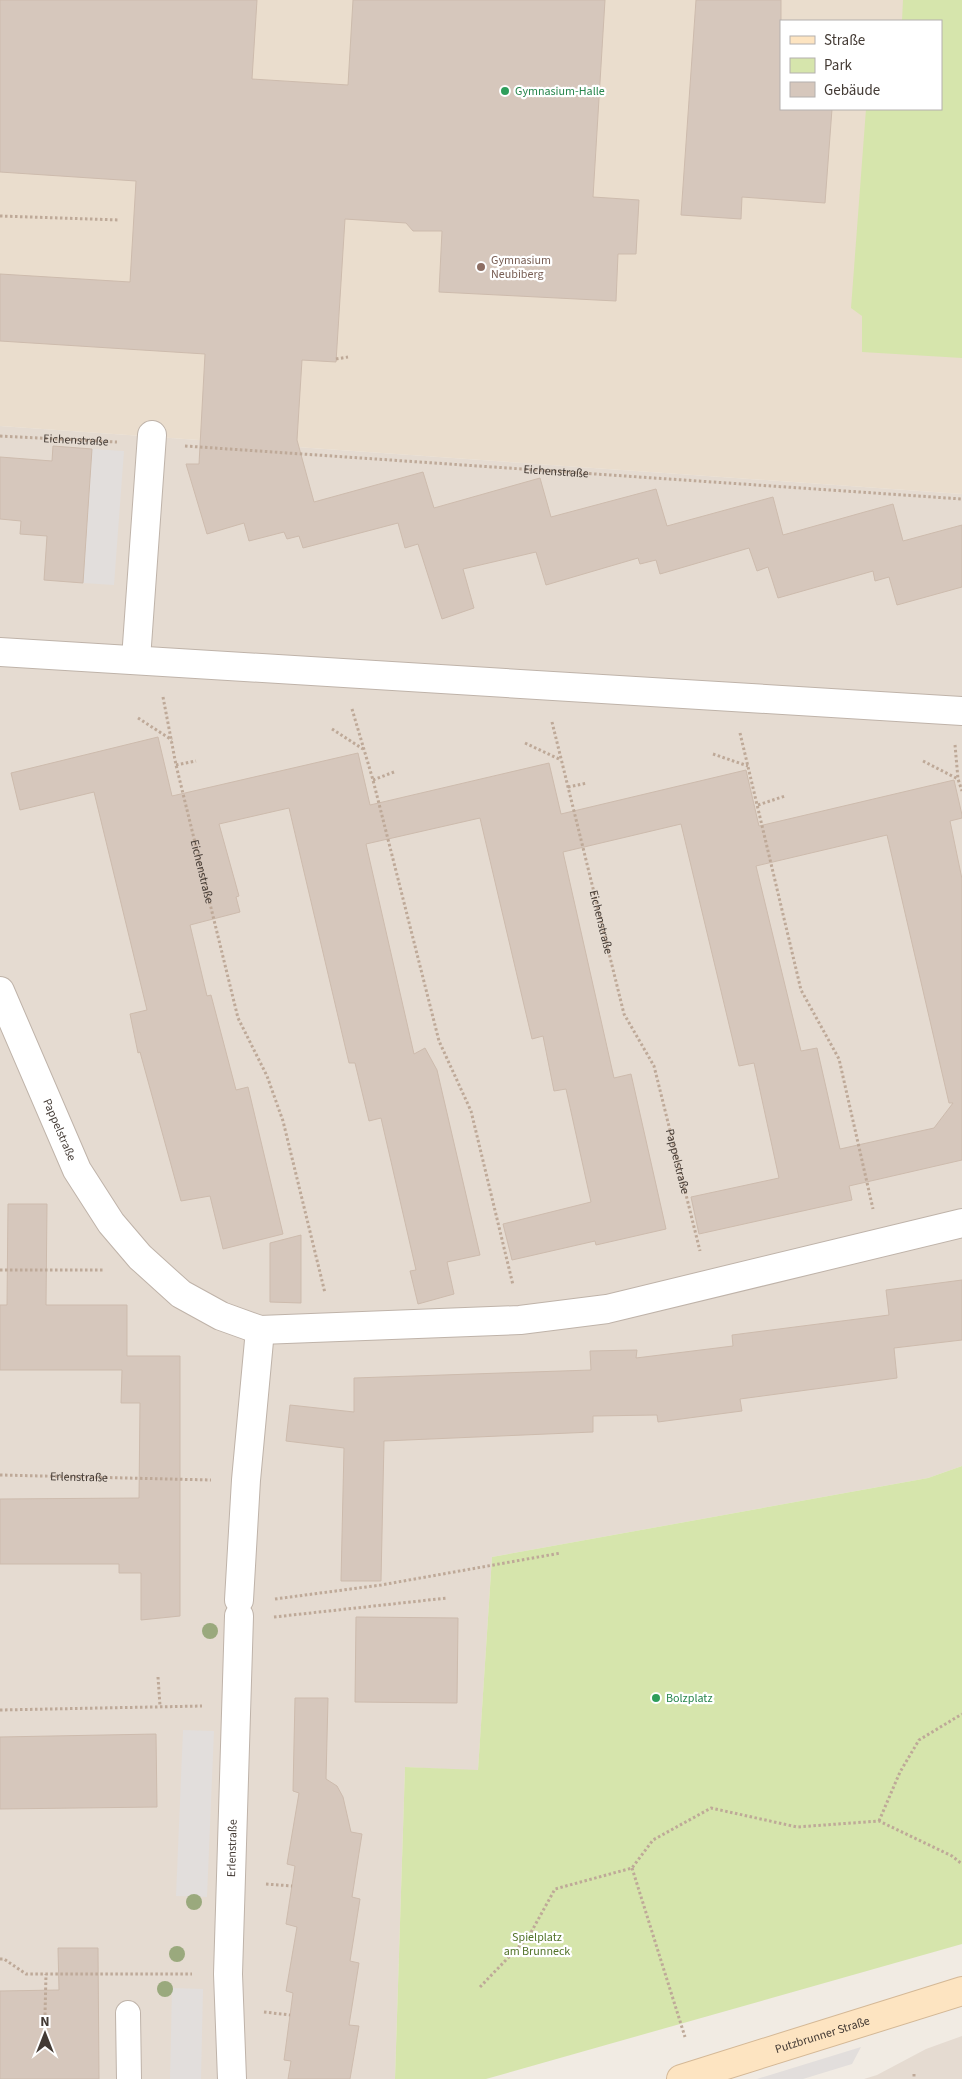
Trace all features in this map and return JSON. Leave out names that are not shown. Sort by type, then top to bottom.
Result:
[{"type":"main road","name":"Putzbrunner Straße","points":[[681,2079],[962,1991]]},
{"type":"street","points":[[145,660],[152,440]]},
{"type":"street","points":[[0,652],[956,710]]},
{"type":"street","name":"Pappelstraße","points":[[0,991],[77,1170],[111,1223],[140,1258],[181,1294],[221,1316],[260,1330],[520,1320],[607,1309],[962,1223]]},
{"type":"street","name":"Erlenstraße","points":[[232,2079],[228,1974],[235,1705],[246,1480],[260,1330]]},
{"type":"lane","points":[[128,2013],[129,2079]]},
{"type":"path","points":[[0,216],[120,220]]},
{"type":"path","points":[[336,360],[348,357]]},
{"type":"path","name":"Eichenstraße","points":[[0,436],[152,440],[962,499]]},
{"type":"path","name":"Eichenstraße","points":[[145,660],[172,740],[176,765],[238,1018],[267,1076],[285,1130],[325,1294],[329,1328]]},
{"type":"path","points":[[342,672],[373,780],[439,1041],[471,1111],[520,1320]]},
{"type":"path","name":"Eichenstraße","points":[[544,685],[559,759],[568,787],[624,1014],[640,1040]]},
{"type":"path","points":[[730,696],[758,805],[801,990],[839,1059],[877,1225],[884,1243]]},
{"type":"path","points":[[956,710],[958,779],[962,790]]},
{"type":"path","points":[[138,718],[172,740]]},
{"type":"path","points":[[332,729],[364,749]]},
{"type":"path","points":[[525,743],[559,759]]},
{"type":"path","points":[[713,754],[748,766]]},
{"type":"path","points":[[176,765],[196,761]]},
{"type":"path","points":[[923,761],[958,779]]},
{"type":"path","points":[[373,780],[394,772]]},
{"type":"path","points":[[568,787],[587,783]]},
{"type":"path","points":[[758,805],[785,796]]},
{"type":"path","name":"Pappelstraße","points":[[640,1040],[654,1066],[708,1285]]},
{"type":"path","points":[[0,1270],[123,1270],[140,1258]]},
{"type":"path","name":"Erlenstraße","points":[[0,1476],[246,1480]]},
{"type":"path","points":[[239,1604],[381,1585],[561,1553]]},
{"type":"path","points":[[272,1617],[446,1598]]},
{"type":"path","points":[[158,1677],[160,1706]]},
{"type":"path","points":[[0,1710],[235,1705]]},
{"type":"path","points":[[879,1821],[900,1772],[919,1740],[962,1714]]},
{"type":"path","points":[[480,1987],[529,1936],[555,1889],[632,1868],[653,1840],[711,1808],[797,1827],[879,1821],[952,1856],[962,1864]]},
{"type":"path","points":[[632,1868],[685,2037]]},
{"type":"path","points":[[277,1884],[292,1886]]},
{"type":"path","points":[[0,1959],[4,1959],[26,1974],[228,1974]]},
{"type":"path","points":[[45,2015],[46,1974]]},
{"type":"path","points":[[277,2014],[290,2015]]},
{"type":"path","points":[[914,2074],[914,2079]]},
{"type":"shaded area","name":"Gymnasium Neubiberg","points":[[0,0],[962,0],[962,494],[0,426]]},
{"type":"shaded area","points":[[0,426],[962,494],[962,1466],[928,1478],[492,1557],[478,1771],[405,1767],[395,2079],[0,2079]]},
{"type":"shaded area","points":[[92,449],[124,451],[114,585],[83,583]]},
{"type":"shaded area","points":[[183,1730],[214,1731],[207,1897],[176,1896]]},
{"type":"shaded area","points":[[172,1988],[203,1989],[201,2079],[170,2079]]},
{"type":"shaded area","points":[[962,2036],[962,2079],[864,2079],[877,2075],[926,2049]]},
{"type":"shaded area","points":[[861,2047],[852,2064],[803,2079],[757,2079]]},
{"type":"green space","points":[[903,0],[962,0],[962,358],[862,352],[862,316],[851,308],[866,110],[942,110],[942,20],[902,20]]},
{"type":"green space","name":"Spielplatz am Brunneck","points":[[962,1466],[962,1944],[486,2079],[395,2079],[405,1767],[478,1770],[492,1557],[928,1478]]},
{"type":"building","points":[[0,0],[257,0],[252,79],[348,85],[353,0],[605,0],[593,197],[639,200],[636,254],[618,254],[616,301],[439,292],[442,231],[413,231],[406,223],[345,219],[336,362],[302,360],[297,440],[314,502],[423,472],[434,508],[540,478],[551,517],[656,489],[667,526],[773,497],[783,535],[893,504],[903,541],[962,525],[962,587],[897,605],[889,577],[875,581],[873,571],[778,598],[768,567],[757,571],[749,548],[660,574],[656,560],[640,564],[638,558],[546,585],[536,552],[463,569],[474,608],[442,619],[418,544],[405,548],[398,523],[303,548],[299,536],[287,539],[284,532],[249,541],[244,523],[207,534],[186,464],[199,464],[205,354],[0,341],[0,274],[130,282],[136,181],[0,172]]},
{"type":"building","points":[[696,0],[781,0],[780,110],[832,110],[825,203],[742,197],[741,219],[681,215]]},
{"type":"building","points":[[53,446],[92,449],[83,583],[44,580],[47,536],[20,534],[21,521],[0,519],[0,457],[52,461]]},
{"type":"building","points":[[158,737],[172,796],[358,753],[370,805],[549,763],[561,814],[746,770],[759,826],[954,780],[962,815],[962,818],[950,821],[962,879],[962,1160],[849,1186],[852,1200],[699,1234],[691,1197],[779,1178],[754,1063],[739,1066],[681,824],[563,852],[614,1078],[631,1074],[666,1229],[596,1245],[595,1241],[512,1260],[503,1224],[591,1202],[566,1089],[554,1091],[543,1036],[532,1039],[480,818],[366,844],[414,1054],[425,1048],[437,1070],[480,1255],[447,1262],[454,1294],[418,1304],[410,1271],[416,1270],[381,1118],[369,1121],[355,1063],[349,1063],[289,808],[219,824],[239,896],[236,897],[240,912],[190,925],[207,996],[211,995],[236,1090],[248,1087],[283,1234],[223,1249],[210,1196],[181,1201],[140,1052],[138,1053],[130,1014],[147,1010],[94,792],[20,810],[11,773]],"holes":[[[887,835],[949,1103],[953,1103],[934,1128],[840,1149],[817,1048],[801,1051],[756,866]]]},
{"type":"building","points":[[8,1204],[47,1204],[46,1305],[127,1305],[127,1356],[180,1356],[180,1616],[141,1620],[141,1573],[119,1573],[119,1564],[0,1564],[0,1499],[139,1498],[140,1403],[121,1403],[122,1370],[0,1370],[0,1305],[7,1305]]},
{"type":"building","points":[[301,1235],[301,1303],[270,1302],[270,1243]]},
{"type":"building","points":[[962,1280],[962,1340],[894,1348],[897,1378],[740,1399],[742,1411],[658,1422],[657,1415],[593,1416],[593,1432],[384,1441],[381,1581],[341,1581],[344,1448],[286,1441],[290,1405],[354,1412],[354,1378],[591,1370],[590,1351],[637,1350],[636,1358],[733,1346],[732,1335],[889,1315],[886,1290]]},
{"type":"building","points":[[356,1617],[458,1618],[457,1703],[355,1702]]},
{"type":"building","points":[[295,1698],[328,1698],[326,1779],[337,1786],[343,1797],[351,1832],[362,1834],[352,1897],[360,1899],[350,1961],[359,1963],[349,2025],[359,2026],[350,2079],[288,2079],[291,2061],[284,2060],[293,1993],[286,1991],[297,1927],[286,1924],[295,1866],[287,1864],[299,1793],[293,1791]]},
{"type":"building","points":[[156,1734],[157,1807],[0,1809],[0,1737]]},
{"type":"building","points":[[58,1948],[98,1948],[99,2079],[0,2079],[0,1991],[59,1990]]},
{"type":"place","name":"Gymnasium-Halle","points":[[505,91]]},
{"type":"place","name":"Gymnasium Neubiberg","points":[[481,267]]},
{"type":"place","name":"Bolzplatz","points":[[656,1698]]}]
